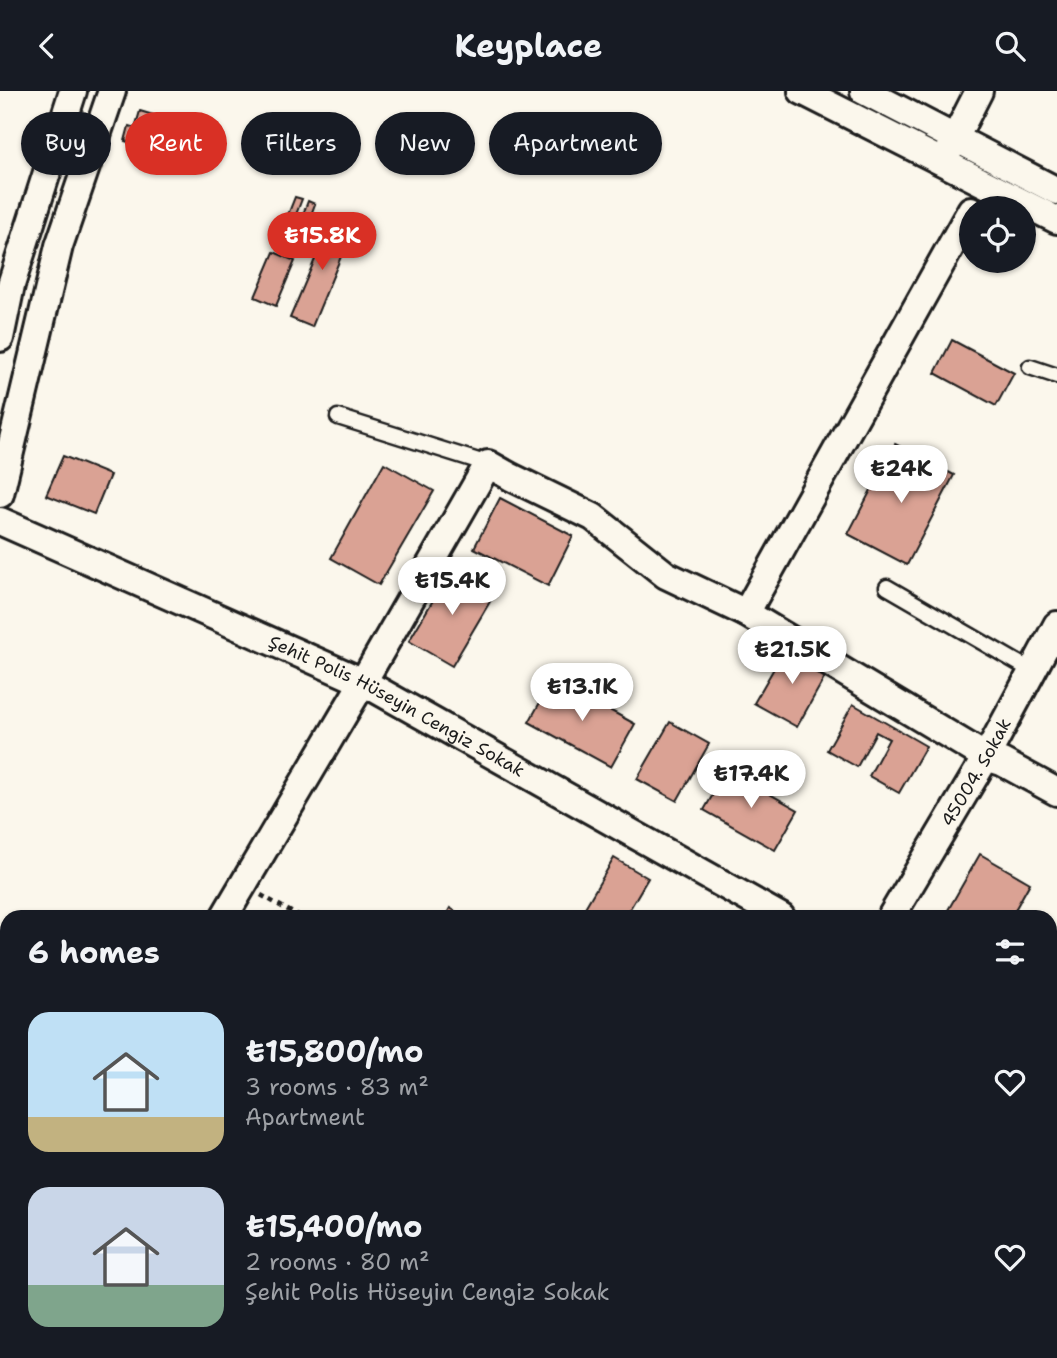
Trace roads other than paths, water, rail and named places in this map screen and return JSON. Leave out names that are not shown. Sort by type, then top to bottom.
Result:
[{"type":"street","points":[[0,338],[11,285],[73,91]]},
{"type":"street","points":[[0,494],[59,246],[112,91]]},
{"type":"street","points":[[802,91],[1057,220]]},
{"type":"street","points":[[864,91],[1057,191]]},
{"type":"street","points":[[943,162],[979,91]]},
{"type":"street","points":[[979,196],[986,184]]},
{"type":"street","points":[[746,613],[959,232]]},
{"type":"street","points":[[228,910],[363,683],[488,464],[593,517],[666,575],[746,613],[986,757],[1002,762],[1057,792]]},
{"type":"street","name":"Şehit Polis Hüseyin Cengiz Sokak","points":[[0,521],[363,683],[768,910]]},
{"type":"street","name":"45004. Sokak","points":[[895,910],[986,757],[1057,625]]},
{"type":"lane","points":[[1030,367],[1057,376]]},
{"type":"lane","points":[[338,417],[488,464]]},
{"type":"lane","points":[[887,587],[1032,671]]}]
